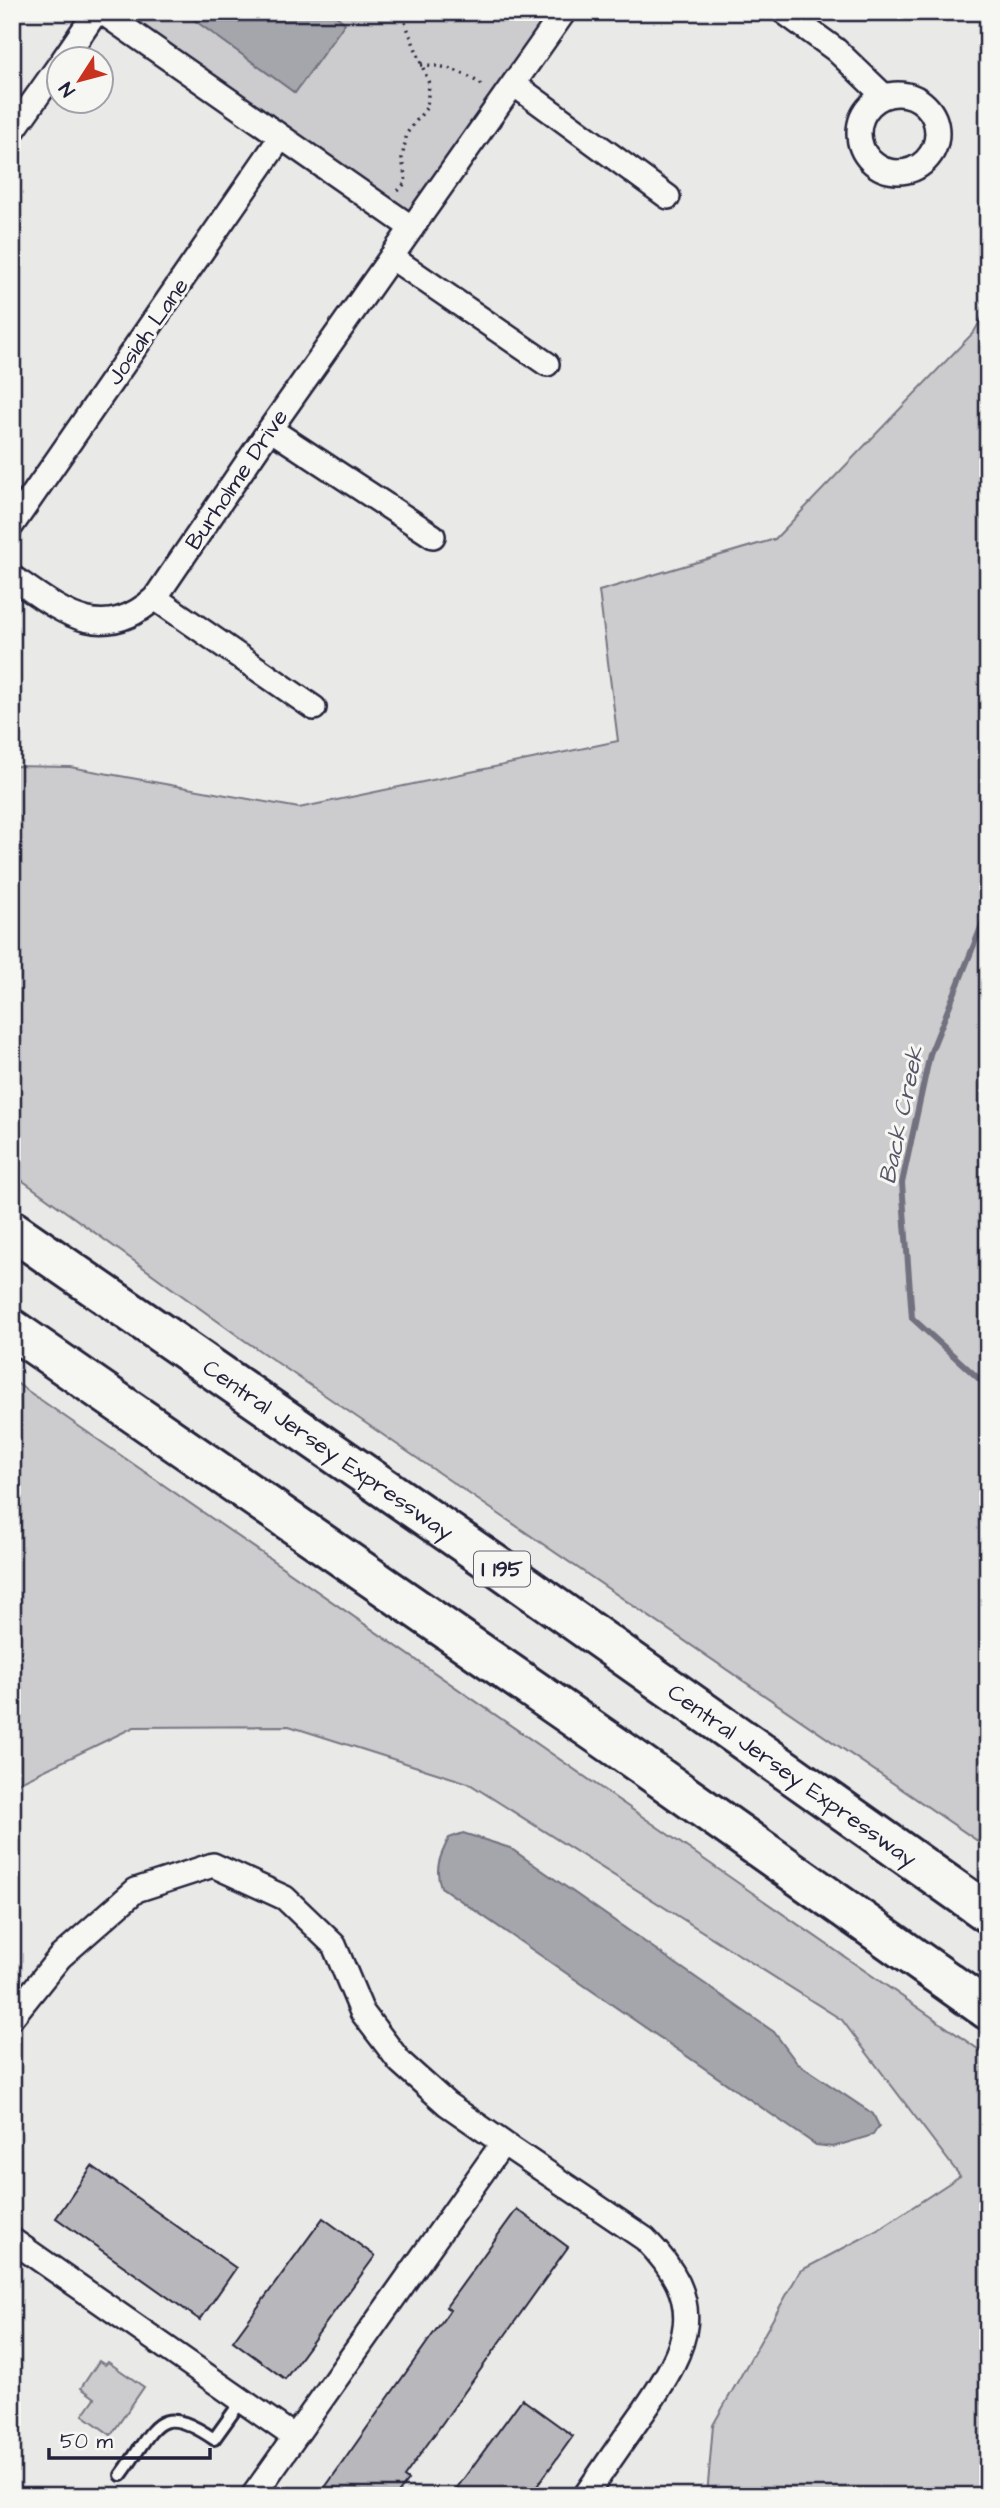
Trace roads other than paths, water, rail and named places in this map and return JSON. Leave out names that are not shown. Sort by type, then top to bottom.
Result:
[{"type":"highway","name":"Central Jersey Expressway","points":[[12,1230],[486,1558],[988,1913]]},
{"type":"highway","points":[[12,1329],[625,1753],[988,2010]]},
{"type":"street","points":[[73,46],[96,12]]},
{"type":"street","points":[[102,12],[412,228]]},
{"type":"street","name":"Burholme Drive","points":[[12,577],[62,612],[99,623],[122,621],[155,598],[270,429],[564,12]]},
{"type":"street","points":[[784,12],[836,50],[884,96]]},
{"type":"street","points":[[12,132],[46,84]]},
{"type":"street","points":[[515,85],[668,197]]},
{"type":"street","name":"Josiah Lane","points":[[12,525],[281,137]]},
{"type":"street","points":[[391,257],[547,364]]},
{"type":"street","points":[[270,429],[433,536]]},
{"type":"street","points":[[155,598],[314,708]]},
{"type":"street","points":[[12,2017],[60,1957],[136,1890],[213,1865],[285,1898],[334,1945],[362,2012],[400,2062],[447,2104],[645,2239],[664,2259],[685,2302],[685,2336],[671,2372],[586,2496]]},
{"type":"street","points":[[253,2496],[503,2143]]},
{"type":"street","points":[[12,2240],[293,2436]]},
{"type":"lane","points":[[121,2475],[159,2424],[171,2418],[188,2422],[214,2439],[242,2400]]},
{"type":"waterway","name":"Back Creek","points":[[988,910],[930,1054],[902,1183],[912,1318],[988,1387]]}]
